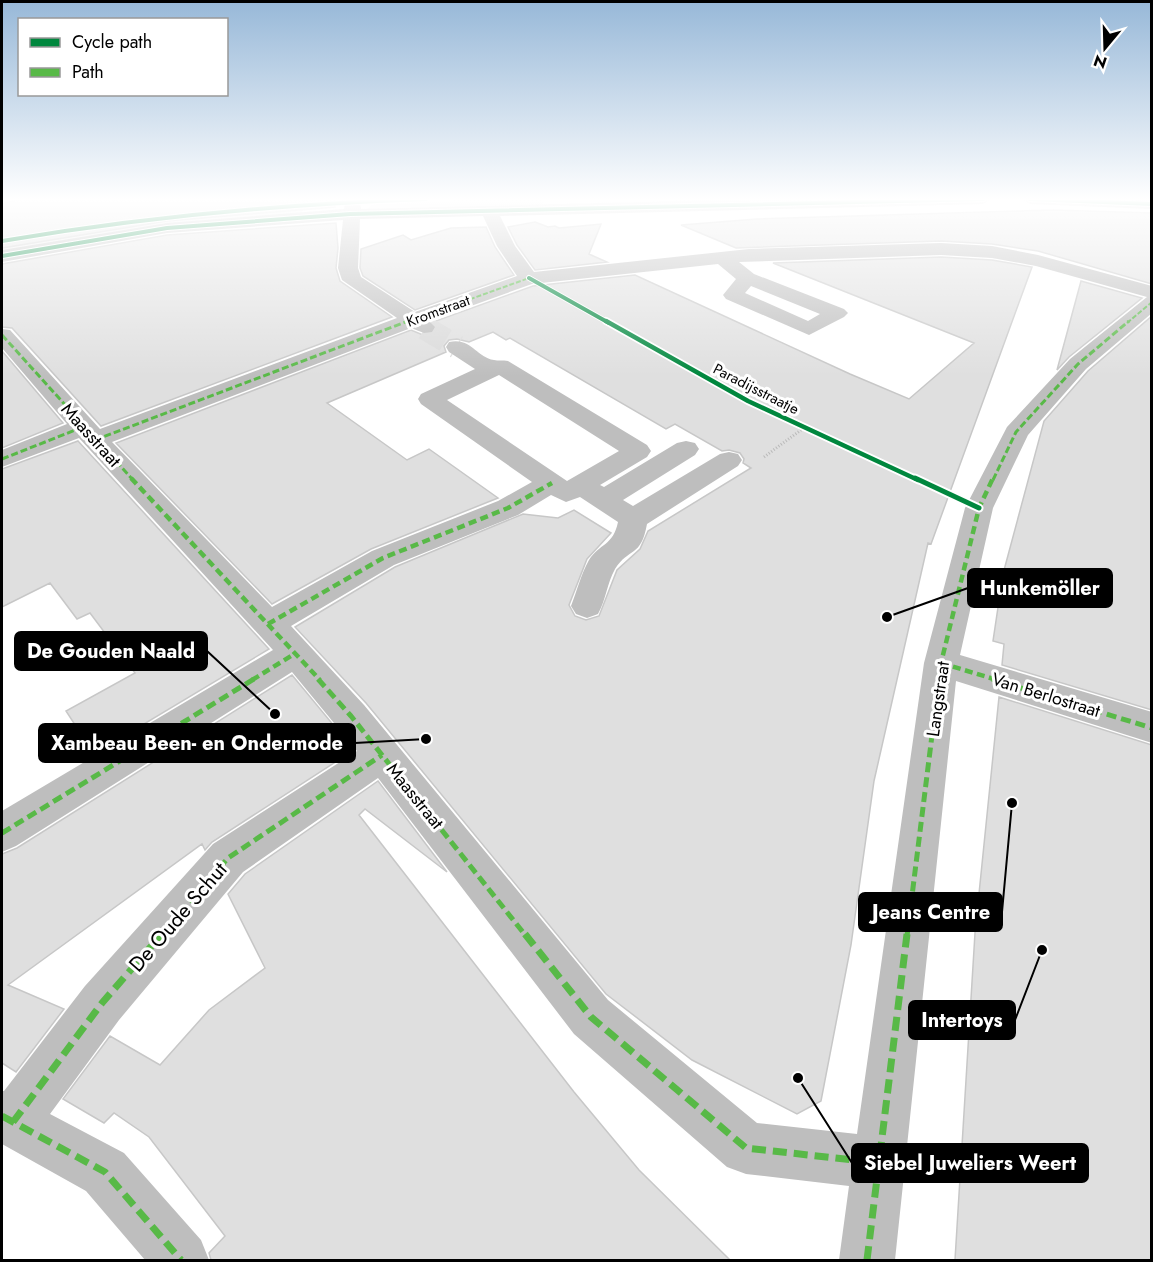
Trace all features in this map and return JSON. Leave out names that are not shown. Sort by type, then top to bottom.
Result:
[{"type":"street","points":[[349,258],[348,268],[352,280],[418,324]]},
{"type":"street","points":[[513,258],[529,278]]},
{"type":"street","points":[[723,258],[747,278]]},
{"type":"street","name":"Kromstraat","points":[[2,459],[89,433],[418,324],[529,278],[723,258]]},
{"type":"street","name":"Kromstraat","points":[[1022,258],[1152,292]]},
{"type":"street","name":"Langstraat","points":[[867,1260],[941,663],[979,508],[1016,432],[1078,364],[1152,302]]},
{"type":"street","name":"Maasstraat","points":[[2,335],[89,433],[296,653],[382,755],[591,1017],[746,1148],[880,1163]]},
{"type":"street","points":[[458,347],[493,370]]},
{"type":"street","points":[[268,624],[382,558],[566,484],[638,451],[500,366],[430,399],[566,484],[603,500],[633,519]]},
{"type":"street","points":[[603,500],[686,448]]},
{"type":"street","points":[[587,606],[602,564],[629,540],[633,519],[729,460]]},
{"type":"street","points":[[2,833],[296,653]]},
{"type":"street","name":"Van Berlostraat","points":[[941,663],[1152,728]]},
{"type":"street","name":"De Oude Schut","points":[[7,1119],[102,1003],[228,858],[382,755]]},
{"type":"street","points":[[7,1119],[105,1172],[181,1260]]},
{"type":"building","points":[[37,258],[337,258],[336,268],[340,281],[392,317],[101,426],[12,328],[2,327],[2,264]]},
{"type":"building","points":[[361,258],[502,258],[514,275],[415,310],[363,276],[360,268]]},
{"type":"building","points":[[526,258],[598,258],[607,262],[535,270]]},
{"type":"building","points":[[956,258],[992,260],[1032,267],[931,544],[928,543],[874,781],[851,945],[821,1101],[797,1114],[692,1060],[606,994],[366,703],[295,627],[395,567],[523,514],[558,518],[574,510],[611,533],[587,559],[569,605],[575,616],[586,620],[599,616],[617,570],[640,549],[648,531],[751,468],[743,463],[744,459],[740,453],[722,451],[675,424],[666,429],[510,338],[506,340],[493,332],[469,342],[449,340],[444,346],[446,352],[327,403],[407,460],[429,449],[498,498],[371,549],[272,604],[116,443],[411,330],[423,335],[432,334],[437,327],[433,322],[533,286],[635,275],[909,399],[974,343],[773,263]]},
{"type":"building","points":[[1062,258],[1152,258],[1152,284]]},
{"type":"building","points":[[1081,281],[1142,298],[1069,357],[1057,370]]},
{"type":"building","points":[[1152,316],[1152,710],[1002,665],[1004,644],[993,641],[1003,574],[1044,421],[1088,371]]},
{"type":"building","points":[[2,351],[63,423],[2,448]]},
{"type":"building","points":[[78,441],[269,649],[94,754],[66,711],[135,673],[90,613],[77,619],[50,583],[2,607],[2,469]]},
{"type":"building","points":[[292,675],[354,750],[212,842],[205,850],[202,844],[8,985],[64,1009],[16,1072],[2,1063],[2,854],[17,848]]},
{"type":"building","points":[[999,697],[1152,745],[1152,1260],[955,1260],[975,933]]},
{"type":"building","points":[[378,781],[447,872],[365,809],[359,815],[574,1092],[639,1170],[730,1260],[211,1260],[209,1253],[225,1236],[149,1137],[114,1113],[104,1123],[63,1099],[110,1036],[160,1065],[209,1010],[265,968],[228,894],[245,874]]},
{"type":"tunnel","points":[[425,328],[457,347]]},
{"type":"marked path","points":[[95,440],[529,278]]},
{"type":"marked path","points":[[867,1260],[941,663],[979,508],[1016,432],[1078,364],[1152,302]]},
{"type":"marked path","points":[[2,335],[95,440],[296,653],[351,716],[591,1017],[746,1148],[880,1163]]},
{"type":"marked path","points":[[2,459],[83,427]]},
{"type":"marked path","points":[[268,624],[383,558],[508,508],[552,483]]},
{"type":"marked path","points":[[2,833],[296,653]]},
{"type":"marked path","points":[[941,663],[1152,728]]},
{"type":"marked path","points":[[13,1122],[102,1003],[228,858],[382,755]]},
{"type":"marked path","points":[[2,1116],[105,1172],[181,1260]]},
{"type":"cycle path","name":"Paradijsstraatje","points":[[529,278],[748,401],[979,508]]},
{"type":"place","name":"Hunkemöller","points":[[887,617]]},
{"type":"place","name":"De Gouden Naald","points":[[275,714]]},
{"type":"place","name":"Xambeau Been- en Ondermode","points":[[426,739]]},
{"type":"place","name":"Jeans Centre","points":[[1012,803]]},
{"type":"place","name":"Intertoys","points":[[1042,950]]},
{"type":"place","name":"Siebel Juweliers Weert","points":[[798,1078]]}]
